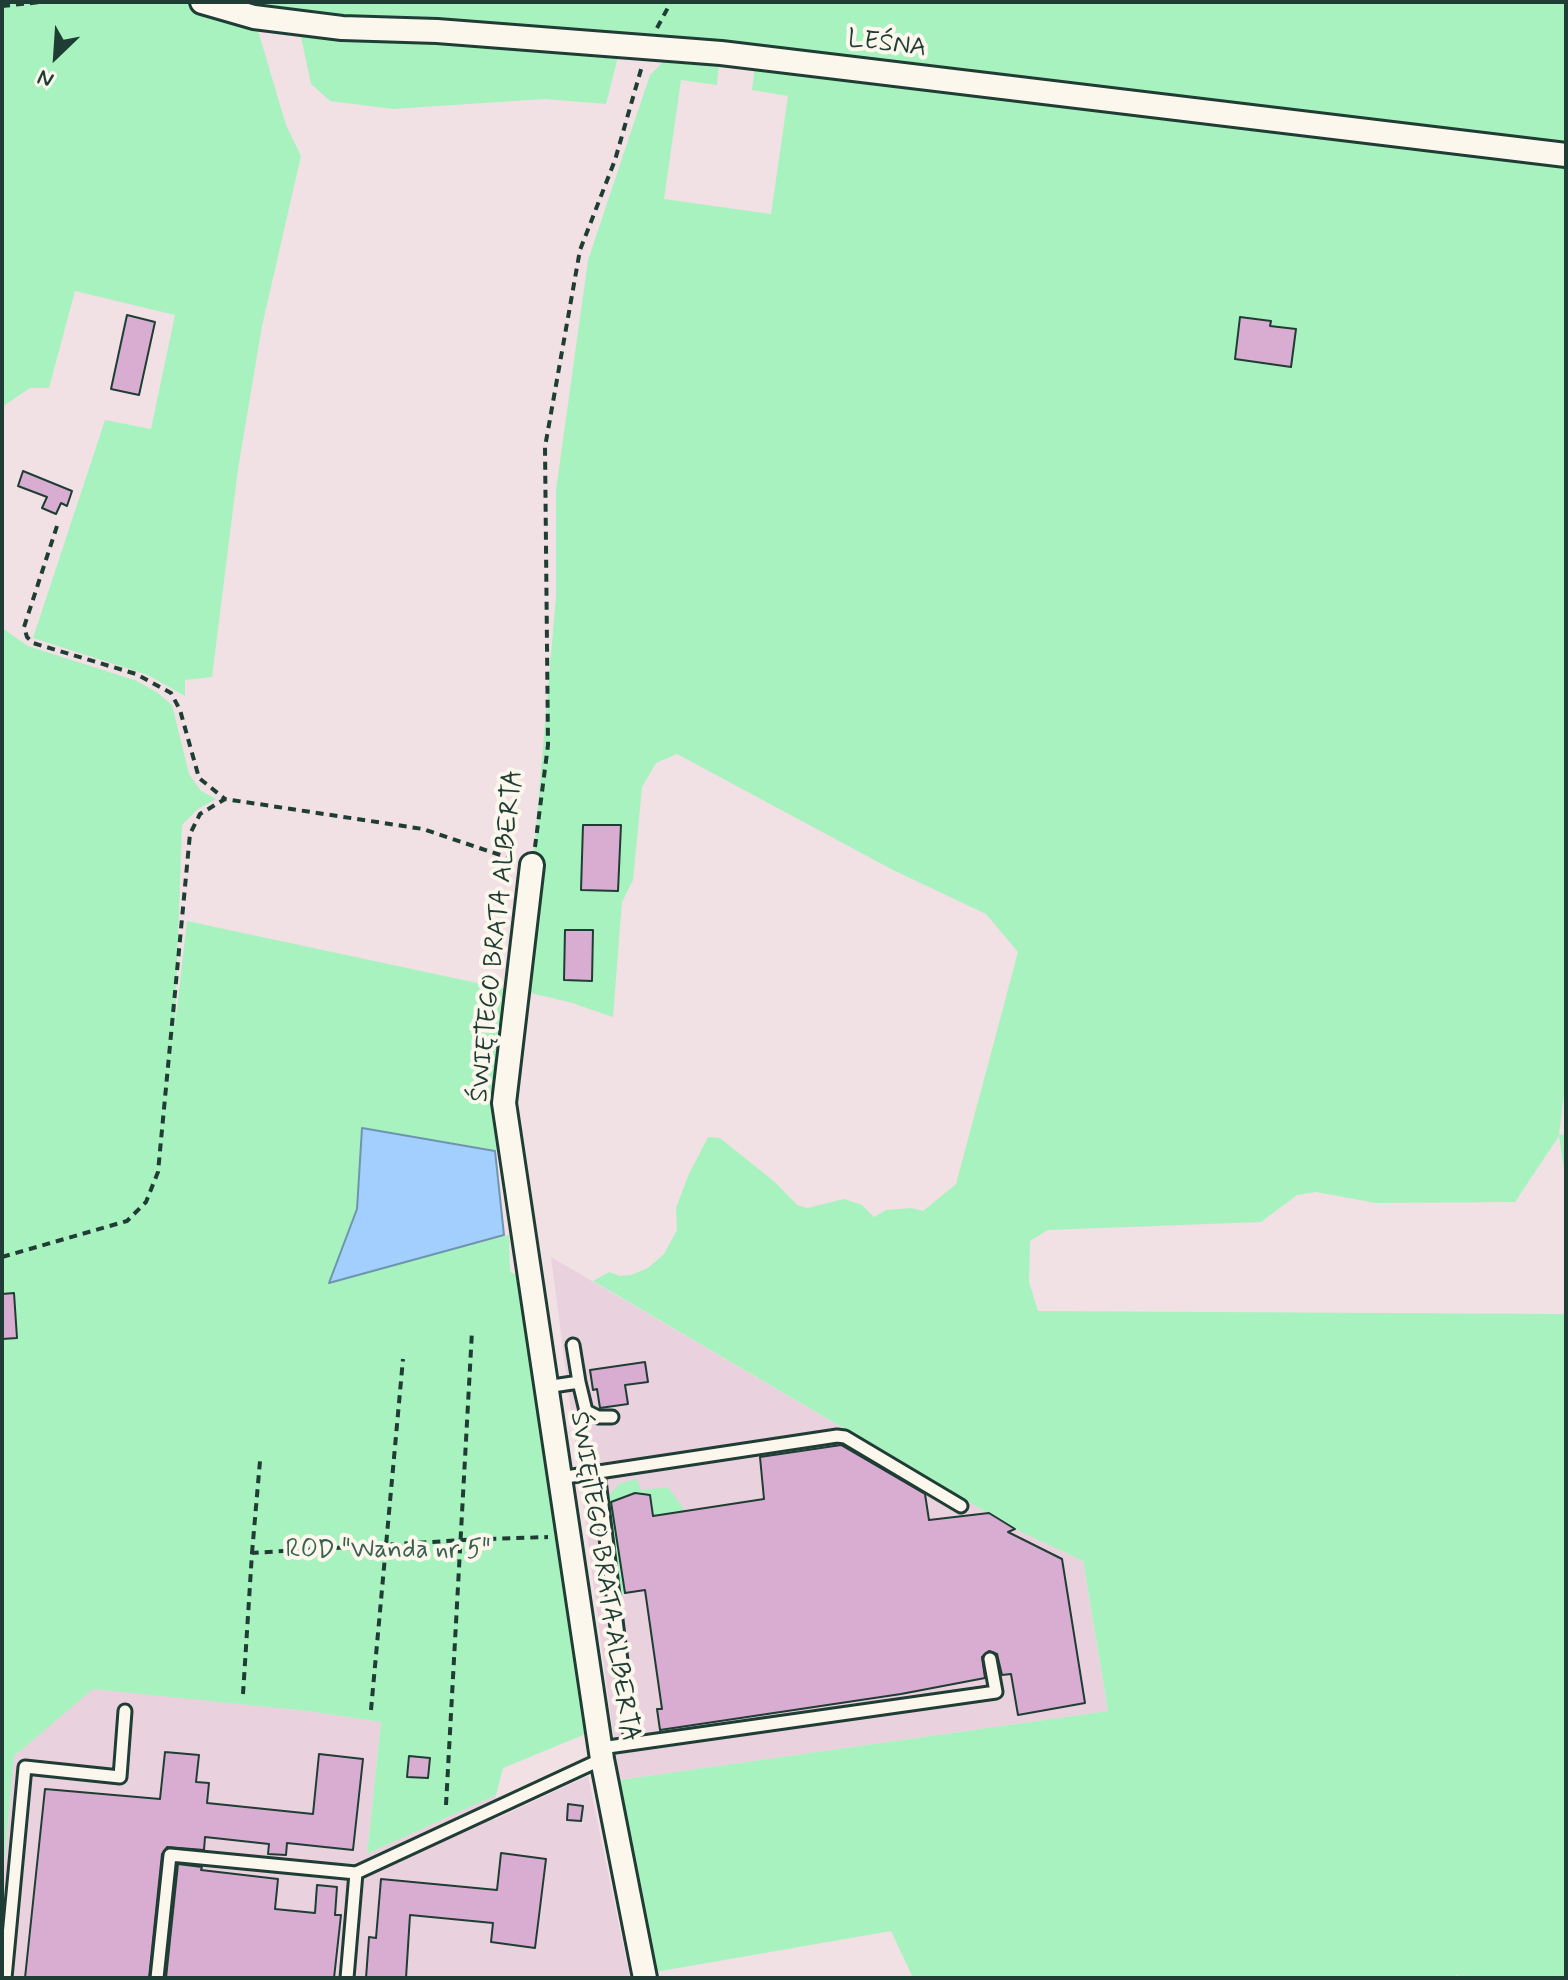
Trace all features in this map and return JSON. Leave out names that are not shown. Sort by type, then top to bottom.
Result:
[{"type":"street","name":"LEŚNA","points":[[202,2],[254,17],[342,28],[437,31],[721,53],[1566,155]]},
{"type":"street","name":"ŚWIĘTEGO BRATA ALBERTA","points":[[532,865],[504,1103],[601,1754],[645,1978]]},
{"type":"lane","points":[[573,1345],[586,1411],[598,1417],[612,1417]]},
{"type":"lane","points":[[546,1387],[579,1382]]},
{"type":"lane","points":[[558,1478],[837,1436],[845,1437],[961,1506]]},
{"type":"lane","points":[[598,1472],[631,1743]]},
{"type":"lane","points":[[157,1978],[170,1855],[356,1873],[601,1754],[631,1743],[996,1692],[990,1659]]},
{"type":"lane","points":[[5,1978],[25,1767],[120,1777],[125,1711]]},
{"type":"lane","points":[[347,1978],[356,1873]]},
{"type":"path","points":[[2,6],[41,2]]},
{"type":"path","name":"ŚWIĘTEGO BRATA ALBERTA","points":[[532,865],[548,745],[545,447],[580,250],[615,160],[647,48],[671,2]]},
{"type":"path","points":[[57,526],[24,627],[27,637],[33,643],[136,674],[171,693],[180,710],[199,778],[225,799],[423,829],[532,865]]},
{"type":"path","points":[[2,1257],[127,1221],[146,1202],[158,1172],[190,834],[200,814],[225,799]]},
{"type":"path","points":[[446,1805],[463,1540],[472,1331]]},
{"type":"path","points":[[371,1710],[403,1359]]},
{"type":"path","points":[[243,1694],[260,1461]]},
{"type":"path","points":[[252,1553],[567,1537]]},
{"type":"shaded area","points":[[551,1257],[1015,1529],[1083,1561],[1108,1711],[619,1780]]},
{"type":"shaded area","points":[[93,1688],[381,1722],[367,1854],[496,1795],[494,1820],[588,1776],[630,1978],[2,1978],[2,1886],[14,1756]]},
{"type":"green space","points":[[2,2],[1566,2],[1566,1078],[1559,1135],[1566,1134],[1566,1183],[1559,1136],[1515,1202],[1376,1203],[1316,1192],[1297,1195],[1261,1222],[1048,1230],[1030,1241],[1029,1282],[1038,1311],[1563,1314],[1566,1311],[1566,1978],[1460,1978],[1457,1975],[1449,1978],[913,1978],[891,1931],[655,1972],[619,1780],[1108,1711],[1083,1561],[1015,1529],[593,1281],[609,1272],[620,1276],[631,1275],[648,1268],[664,1254],[677,1230],[676,1208],[688,1176],[708,1137],[720,1138],[776,1183],[797,1205],[807,1208],[844,1199],[862,1205],[874,1217],[886,1210],[911,1208],[923,1211],[956,1184],[1018,952],[986,914],[893,870],[677,754],[656,763],[642,787],[633,880],[622,902],[613,1017],[522,991],[556,596],[556,490],[588,260],[650,75],[667,58],[719,63],[717,85],[681,80],[664,199],[771,214],[788,96],[752,90],[756,57],[621,45],[606,104],[545,99],[393,109],[330,101],[311,84],[298,23],[254,17],[286,125],[301,156],[262,326],[238,469],[212,677],[185,680],[185,696],[148,675],[33,638],[105,420],[151,429],[175,315],[75,291],[49,388],[30,388],[2,407]]},
{"type":"green space","name":"ROD \"Wanda nr 5\"","points":[[2,628],[28,646],[137,681],[158,693],[172,705],[189,774],[201,791],[216,799],[198,809],[182,825],[175,1025],[187,921],[510,990],[501,1151],[362,1128],[357,1209],[329,1282],[509,1235],[510,1272],[518,1275],[522,1295],[588,1733],[503,1768],[496,1795],[367,1854],[381,1722],[308,1711],[93,1689],[14,1756],[2,1886]]},
{"type":"green space","points":[[637,1479],[641,1490],[668,1487],[685,1511],[653,1516],[650,1496],[635,1493],[611,1502],[625,1593],[620,1595],[608,1497],[619,1484]]},
{"type":"water","points":[[362,1128],[495,1151],[504,1235],[329,1283],[357,1209]]},
{"type":"building","points":[[127,315],[155,322],[139,395],[111,389]]},
{"type":"building","points":[[1240,317],[1271,321],[1270,326],[1296,329],[1291,367],[1235,359]]},
{"type":"building","points":[[23,471],[72,491],[67,506],[61,503],[56,514],[42,508],[47,497],[18,486]]},
{"type":"building","points":[[583,825],[621,825],[618,891],[581,890]]},
{"type":"building","points":[[565,930],[593,930],[592,981],[564,980]]},
{"type":"building","points":[[14,1293],[17,1338],[2,1339],[2,1294]]},
{"type":"building","points":[[645,1362],[648,1382],[625,1385],[628,1404],[600,1408],[590,1370]]},
{"type":"building","points":[[841,1445],[925,1494],[929,1520],[989,1513],[1015,1529],[1008,1532],[1062,1559],[1085,1703],[1018,1715],[1011,1674],[1002,1675],[997,1654],[989,1651],[982,1657],[985,1678],[901,1694],[660,1730],[657,1709],[662,1709],[645,1590],[625,1593],[611,1502],[635,1493],[650,1495],[653,1516],[764,1499],[760,1457]]},
{"type":"building","points":[[165,1752],[199,1755],[196,1782],[209,1783],[207,1803],[313,1814],[319,1754],[363,1759],[353,1850],[287,1843],[286,1855],[268,1854],[269,1844],[205,1837],[204,1850],[167,1847],[162,1854],[149,1978],[25,1978],[45,1789],[160,1799]]},
{"type":"building","points":[[409,1756],[430,1758],[428,1778],[407,1777]]},
{"type":"building","points":[[568,1804],[583,1806],[581,1821],[567,1820]]},
{"type":"building","points":[[501,1853],[546,1859],[535,1948],[491,1942],[493,1923],[410,1915],[406,1978],[366,1978],[369,1937],[376,1938],[381,1879],[497,1890]]},
{"type":"building","points":[[178,1864],[202,1867],[201,1870],[278,1879],[275,1909],[315,1913],[317,1885],[337,1887],[335,1915],[341,1915],[334,1978],[166,1978]]}]
